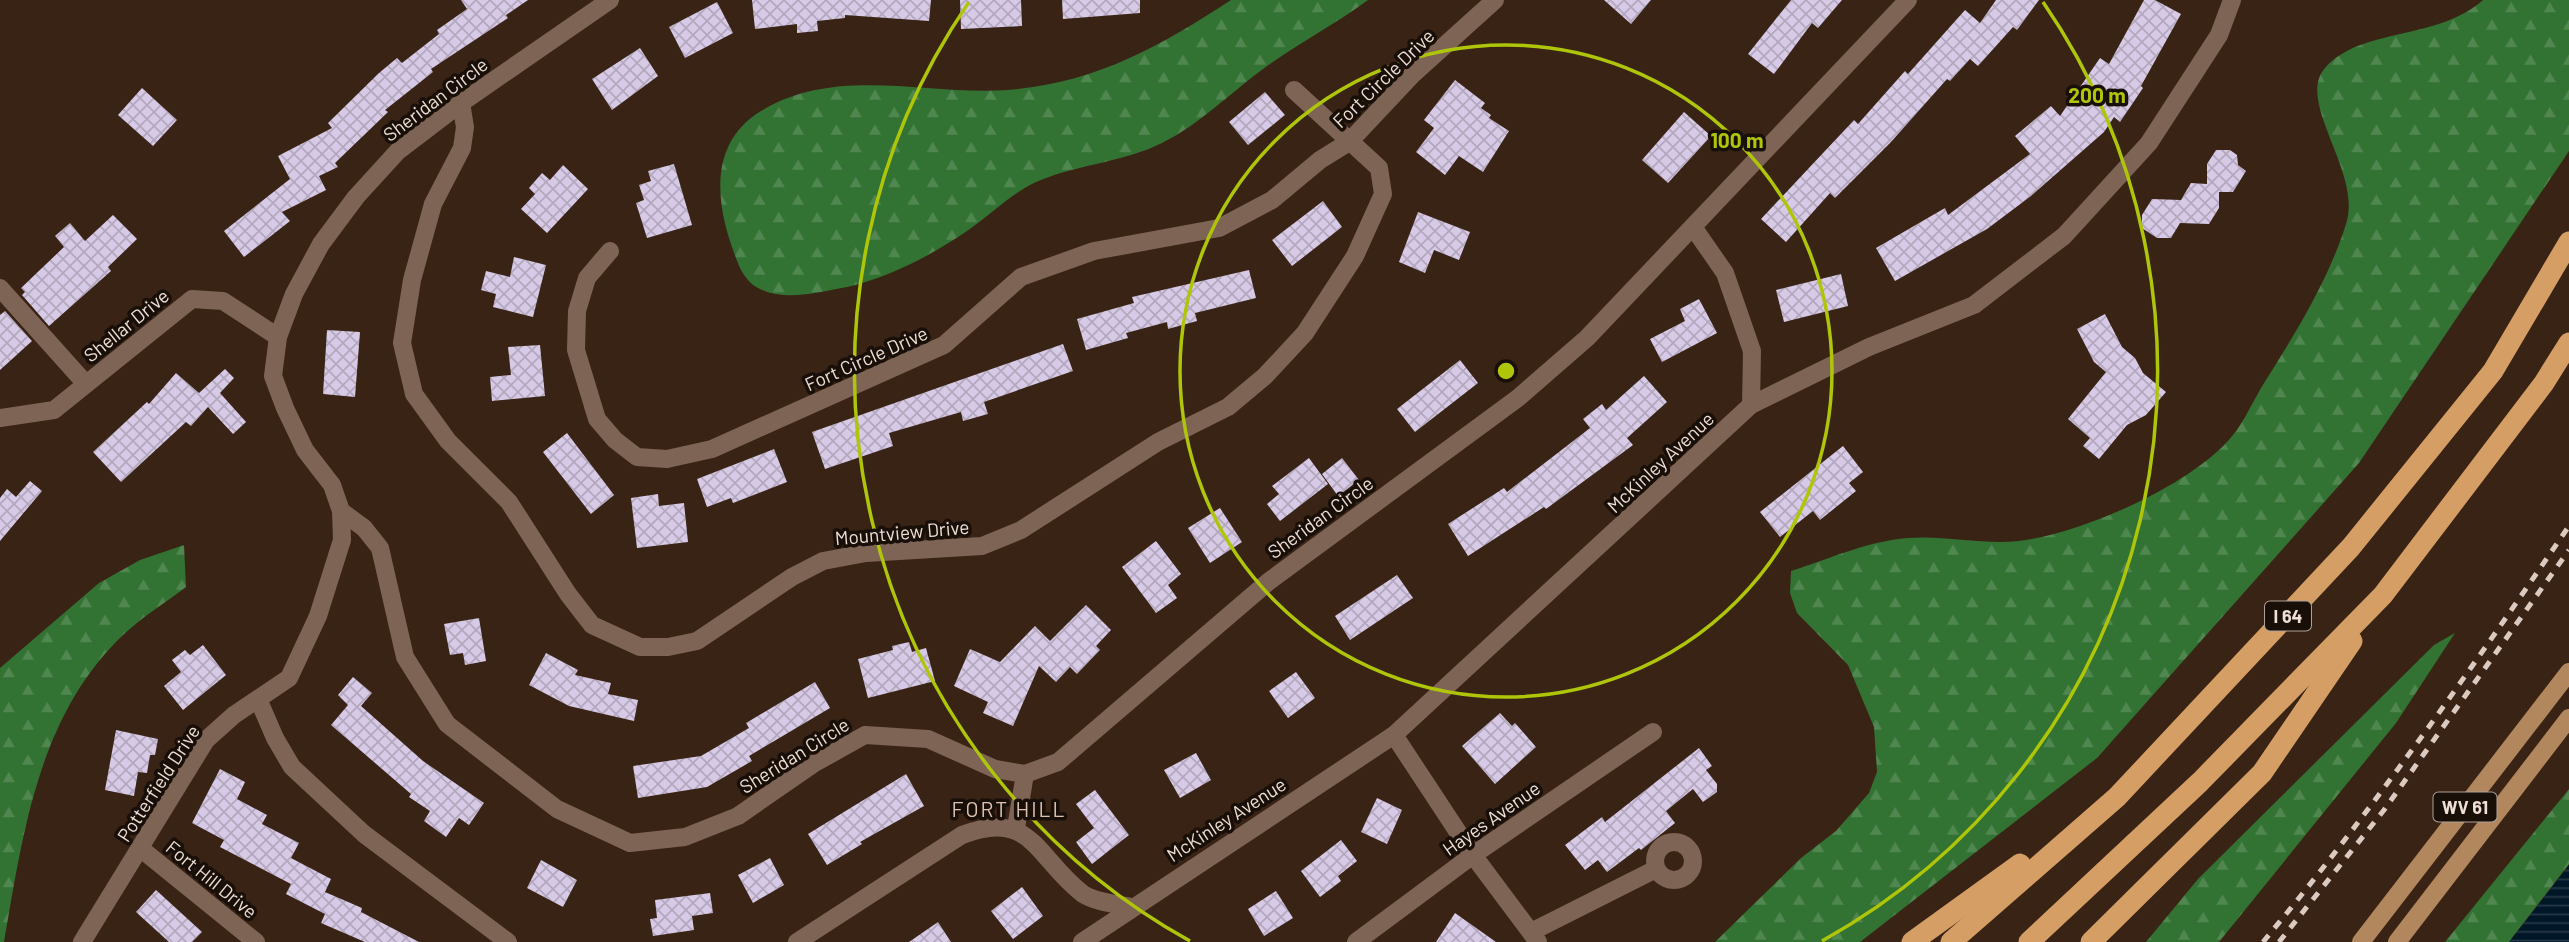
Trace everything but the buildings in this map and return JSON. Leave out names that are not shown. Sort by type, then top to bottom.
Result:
[{"type":"highway","name":"I 64","points":[[1951,942],[2117,797],[2351,547],[2493,371],[2569,242]]},
{"type":"highway","name":"I 64","points":[[2029,942],[2200,782],[2383,595],[2544,383],[2569,343]]},
{"type":"highway","points":[[2091,942],[2262,773],[2383,595]]},
{"type":"highway","points":[[1912,942],[2117,797]]},
{"type":"main road","name":"WV 61","points":[[2361,942],[2569,672]]},
{"type":"main road","name":"WV 61","points":[[2397,942],[2569,718]]},
{"type":"street","name":"Sheridan Circle","points":[[610,0],[461,103],[398,151],[356,197],[321,244],[294,294],[278,337],[273,376],[305,450],[332,485],[341,511],[364,527],[380,548],[405,657],[447,724],[557,809],[630,843],[685,837],[738,817],[813,764],[865,734],[928,739],[995,769],[1025,775],[1058,762],[1268,582],[1518,398],[1587,338],[1908,0]]},
{"type":"street","name":"Fort Circle Drive","points":[[610,251],[587,278],[577,311],[576,351],[586,393],[597,419],[615,440],[637,457],[667,459],[712,449],[944,345],[1021,277],[1094,251],[1219,228],[1272,200],[1320,160],[1349,142],[1412,75],[1495,0]]},
{"type":"street","name":"McKinley Avenue","points":[[1082,942],[1394,735],[1751,405],[1869,347],[1974,305],[2064,236],[2150,144],[2219,34],[2232,0]]},
{"type":"street","name":"Mountview Drive","points":[[461,103],[465,127],[462,148],[433,204],[411,280],[402,343],[414,394],[448,441],[509,502],[568,594],[592,625],[640,647],[668,647],[696,641],[792,578],[823,561],[866,554],[982,546],[1021,530],[1158,442],[1228,407],[1265,376],[1305,333],[1361,244],[1383,194],[1378,168],[1294,90]]},
{"type":"street","points":[[1693,227],[1724,273],[1752,351],[1751,405]]},
{"type":"street","points":[[0,288],[86,384]]},
{"type":"street","name":"Shellar Drive","points":[[0,418],[54,410],[192,299],[223,301],[278,337]]},
{"type":"street","name":"Potterfield Drive","points":[[82,942],[206,740],[234,715],[259,701],[289,678],[318,616],[342,540],[341,511]]},
{"type":"street","points":[[259,701],[275,738],[292,767],[365,834],[508,942]]},
{"type":"street","name":"Hayes Avenue","points":[[1356,942],[1473,855],[1653,732]]},
{"type":"street","points":[[1394,735],[1473,855],[1534,937],[1656,869]]},
{"type":"street","points":[[1016,828],[1025,775]]},
{"type":"street","points":[[797,942],[962,835],[987,826],[1016,828],[1085,895],[1131,907]]},
{"type":"street","name":"Fort Hill Drive","points":[[140,848],[257,942]]},
{"type":"green space","points":[[1231,0],[1368,0],[1276,60],[1176,135],[1133,155],[1056,175],[1031,185],[953,240],[894,272],[847,287],[790,295],[758,288],[743,274],[725,223],[720,187],[726,153],[733,137],[761,111],[790,97],[820,89],[882,86],[1008,90],[1069,80],[1098,71],[1152,47]]},
{"type":"green space","points":[[2483,0],[2569,0],[2569,151],[2359,463],[2097,758],[1860,942],[1715,942],[1801,858],[1836,831],[1869,793],[1877,772],[1874,727],[1848,665],[1797,613],[1790,593],[1791,571],[1893,540],[1922,537],[2005,542],[2072,529],[2130,506],[2185,476],[2208,459],[2227,442],[2246,416],[2319,288],[2346,224],[2349,204],[2346,183],[2318,100],[2318,82],[2325,68],[2340,55],[2358,46],[2444,22]]},
{"type":"green space","points":[[184,545],[186,587],[130,628],[94,667],[71,702],[53,739],[28,819],[4,942],[0,942],[0,668],[99,583],[140,560]]},
{"type":"green space","points":[[2455,633],[2396,723],[2219,942],[2146,942],[2198,879],[2434,645]]},
{"type":"green space","points":[[2569,789],[2569,864],[2509,942],[2445,942]]},
{"type":"water","points":[[2569,865],[2569,942],[2509,942]]},
{"type":"railway","points":[[2263,942],[2383,790],[2569,526]]},
{"type":"railway","points":[[2279,942],[2384,810],[2569,550]]},
{"type":"district","name":"FORT HILL","points":[[1009,808]]}]
